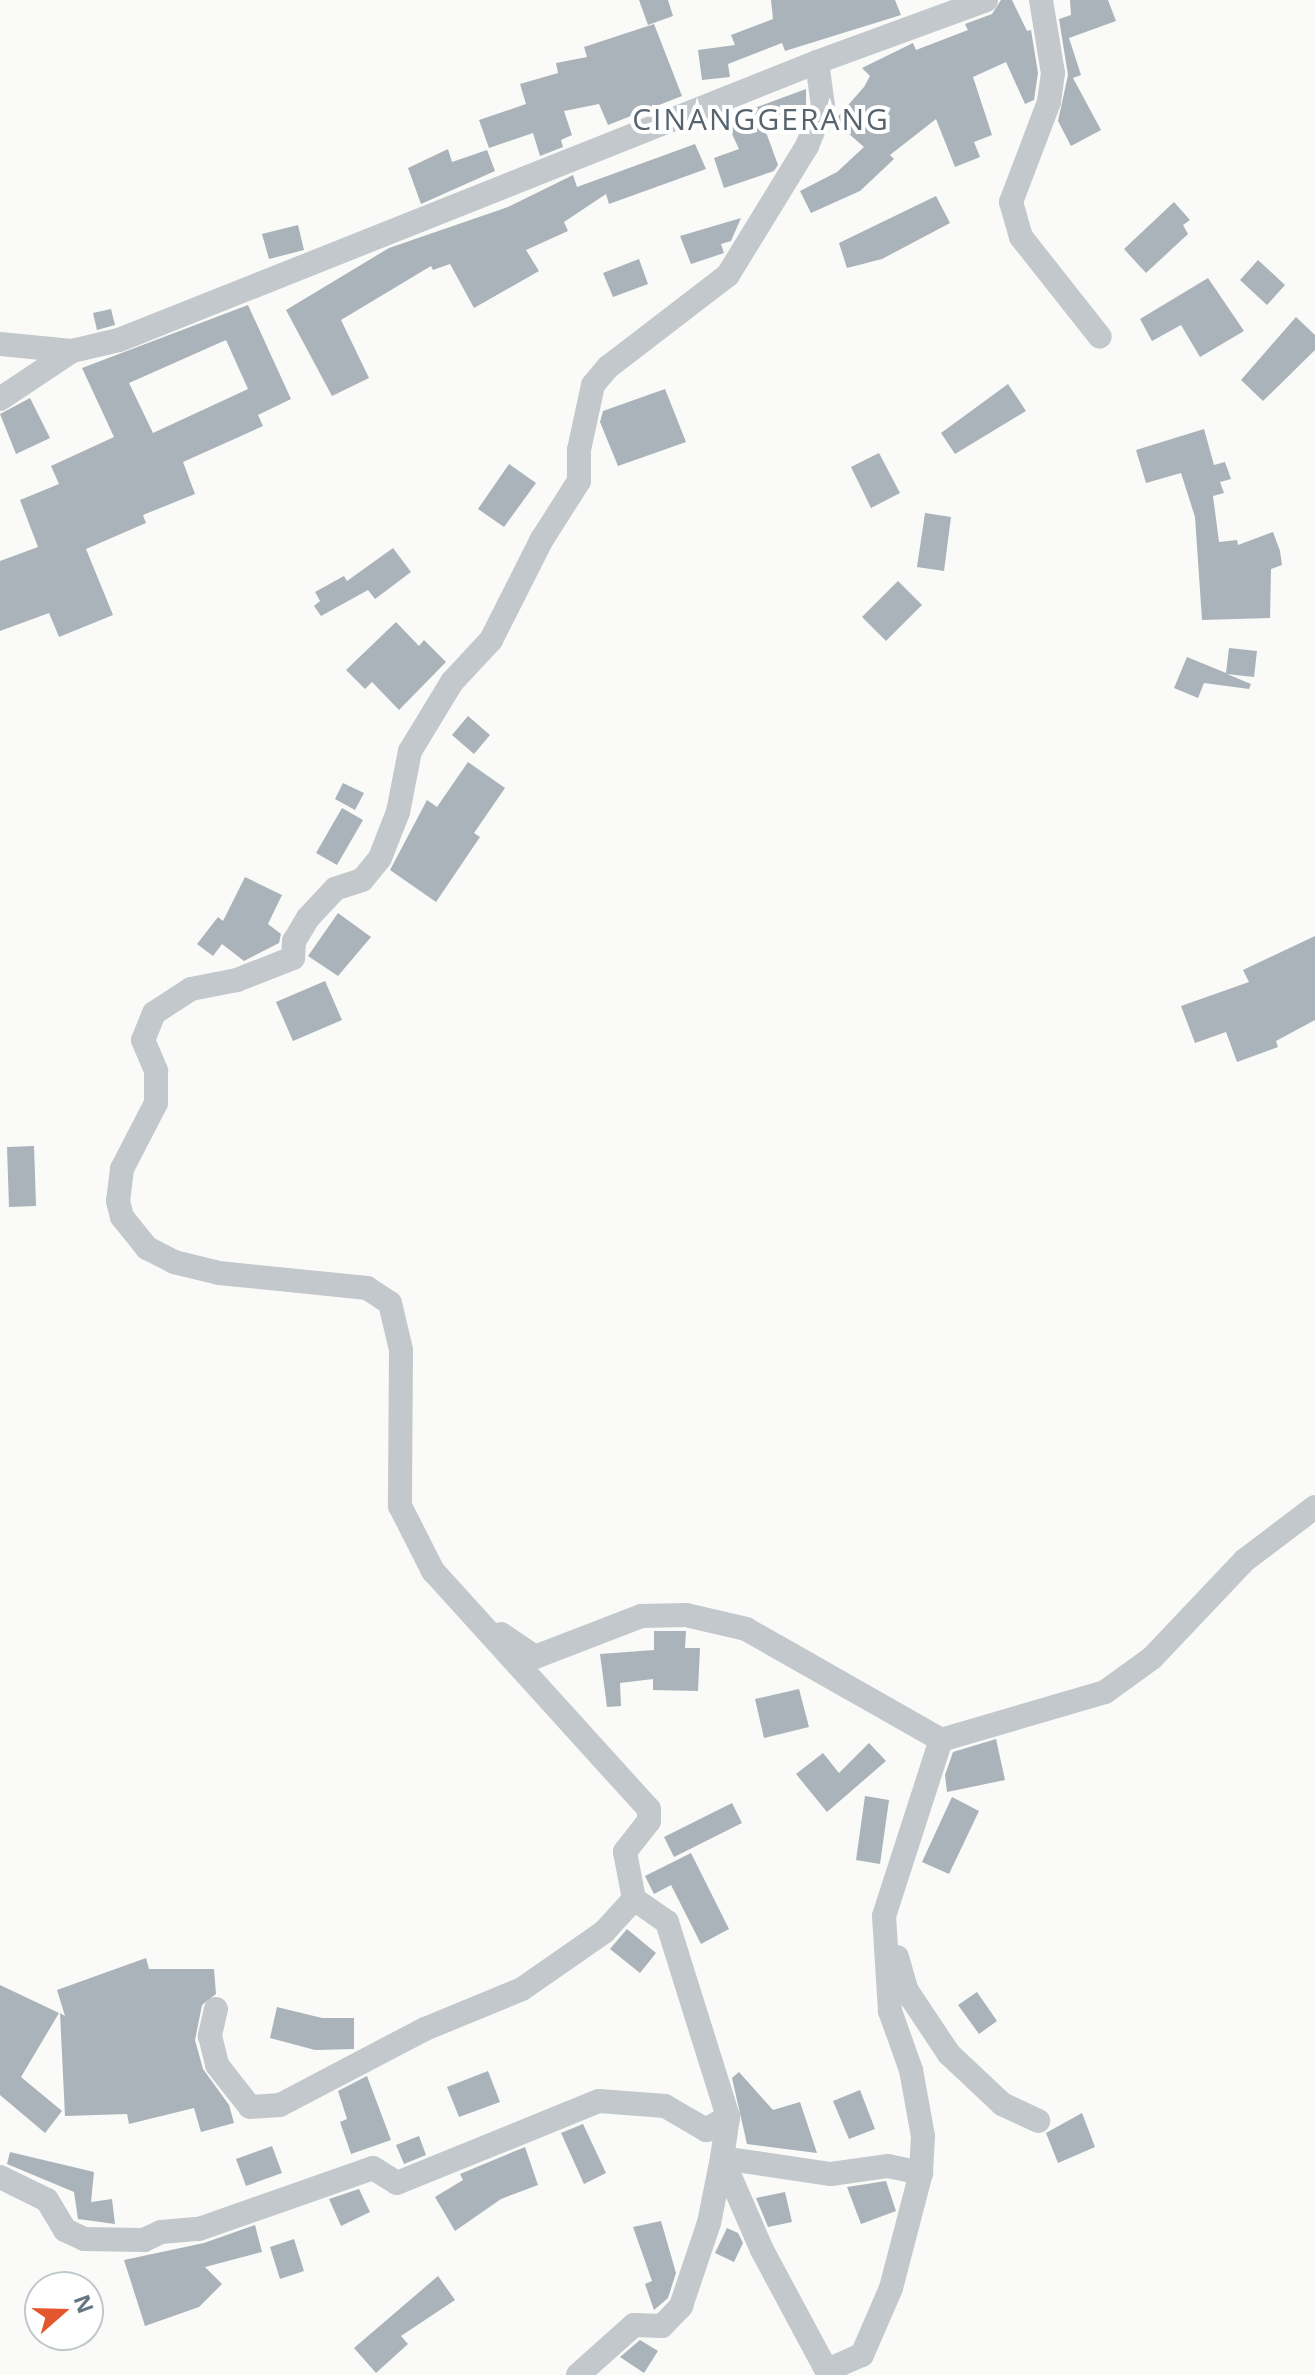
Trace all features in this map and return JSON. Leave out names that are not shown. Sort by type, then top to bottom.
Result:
[{"type":"street","points":[[0,344],[72,351],[119,340],[817,62],[986,0]]},
{"type":"street","points":[[1041,0],[1053,73],[1049,102],[1011,202],[1021,237],[1100,337]]},
{"type":"street","points":[[578,2375],[634,2325],[662,2326],[681,2306],[709,2223],[728,2117],[667,1922],[634,1899],[625,1852],[649,1821],[649,1809],[433,1571],[400,1506],[401,1350],[390,1303],[367,1288],[219,1273],[174,1262],[147,1248],[122,1217],[118,1201],[122,1169],[158,1087],[143,1040],[154,1013],[191,989],[237,980],[293,958],[294,941],[308,918],[335,889],[362,880],[380,858],[398,812],[410,751],[452,682],[491,640],[542,539],[579,481],[579,450],[593,385],[608,367],[728,275],[807,146],[823,106],[817,62]]},
{"type":"street","points":[[0,399],[72,351]]},
{"type":"street","points":[[474,1617],[535,1657],[641,1616],[686,1615],[746,1629],[941,1740],[1105,1692],[1152,1658],[1245,1560],[1315,1507]]},
{"type":"street","points":[[722,2158],[762,2250],[830,2372],[862,2355],[891,2288],[921,2173],[923,2136],[911,2070],[890,2011],[884,1916],[941,1740]]},
{"type":"street","points":[[216,2009],[210,2036],[217,2065],[250,2107],[280,2105],[425,2029],[522,1989],[604,1932],[634,1899]]},
{"type":"street","points":[[884,1916],[907,1991],[949,2054],[1002,2104],[1038,2121]]},
{"type":"street","points":[[0,2177],[47,2200],[65,2230],[84,2239],[144,2240],[161,2232],[199,2229],[373,2168],[397,2183],[599,2101],[665,2106],[686,2114],[706,2130],[728,2117]]},
{"type":"street","points":[[722,2158],[831,2174],[888,2166],[921,2173]]},
{"type":"building","points":[[639,0],[668,0],[673,16],[648,25]]},
{"type":"building","points":[[771,0],[895,0],[901,15],[785,51],[782,43],[728,64],[730,77],[702,80],[698,50],[735,45],[731,35],[773,19]]},
{"type":"building","points":[[1001,0],[1012,0],[1027,31],[1031,30],[1038,73],[1034,100],[1025,104],[1006,62],[973,77],[992,135],[974,142],[980,157],[955,167],[936,119],[890,155],[894,159],[860,191],[811,213],[800,191],[837,172],[864,147],[834,121],[870,76],[862,68],[913,43],[916,50],[968,30],[965,24],[992,14]]},
{"type":"building","points":[[1070,0],[1108,0],[1116,21],[1069,38],[1081,75],[1073,78],[1101,130],[1071,146],[1058,121],[1068,75],[1059,19],[1071,15]]},
{"type":"building","points":[[654,24],[682,96],[608,125],[599,104],[564,111],[572,135],[561,140],[563,147],[540,156],[533,133],[489,148],[479,120],[526,104],[520,84],[558,73],[556,63],[587,57],[584,47]]},
{"type":"building","points":[[806,89],[806,108],[763,124],[778,165],[774,171],[724,188],[714,158],[739,149],[725,119]]},
{"type":"building","points":[[695,144],[706,169],[609,204],[606,194],[564,222],[568,231],[526,250],[539,271],[474,308],[450,264],[433,270],[431,266],[341,320],[369,378],[332,396],[286,310],[389,248],[508,207],[573,175],[577,187]]},
{"type":"building","points":[[448,149],[452,162],[487,150],[495,171],[421,204],[408,168]]},
{"type":"building","points":[[936,196],[950,223],[882,259],[847,268],[839,243]]},
{"type":"building","points":[[1174,202],[1190,220],[1183,225],[1188,234],[1146,273],[1124,249]]},
{"type":"building","points":[[741,218],[731,241],[721,244],[724,253],[691,264],[680,236]]},
{"type":"building","points":[[298,225],[304,250],[269,259],[262,234]]},
{"type":"building","points":[[639,259],[648,284],[613,297],[603,273]]},
{"type":"building","points":[[1258,260],[1285,285],[1267,305],[1240,280]]},
{"type":"building","points":[[1208,278],[1244,331],[1200,357],[1181,325],[1152,341],[1140,319]]},
{"type":"building","points":[[248,305],[291,399],[258,415],[263,426],[183,462],[195,494],[143,515],[146,523],[86,549],[113,615],[59,637],[49,613],[0,631],[0,561],[38,547],[20,500],[59,484],[51,466],[114,437],[82,368]],"holes":[[[226,340],[248,389],[153,433],[129,383]]]},
{"type":"building","points":[[111,309],[115,325],[97,330],[93,313]]},
{"type":"building","points":[[1296,317],[1315,335],[1315,350],[1263,401],[1241,380]]},
{"type":"building","points":[[1008,384],[1026,411],[955,454],[941,433]]},
{"type":"building","points":[[665,389],[686,442],[618,466],[600,422],[603,411]]},
{"type":"building","points":[[30,398],[50,438],[16,454],[0,414]]},
{"type":"building","points":[[1204,429],[1214,465],[1225,462],[1231,479],[1220,482],[1224,493],[1213,496],[1219,542],[1237,540],[1238,545],[1273,532],[1280,551],[1282,565],[1271,569],[1270,618],[1202,620],[1195,517],[1181,473],[1146,483],[1136,450]]},
{"type":"building","points":[[879,453],[900,493],[871,508],[851,467]]},
{"type":"building","points":[[509,464],[536,483],[504,527],[478,509]]},
{"type":"building","points":[[925,513],[951,517],[944,571],[917,567]]},
{"type":"building","points":[[393,548],[411,572],[375,599],[368,590],[321,616],[314,606],[320,601],[315,592],[344,576],[347,581]]},
{"type":"building","points":[[898,581],[922,605],[886,641],[862,617]]},
{"type":"building","points":[[396,622],[419,646],[424,640],[446,662],[399,710],[372,682],[365,689],[346,670]]},
{"type":"building","points":[[1229,648],[1257,651],[1254,677],[1227,674],[1251,684],[1249,689],[1204,683],[1198,698],[1174,688],[1187,657],[1226,673]]},
{"type":"building","points":[[468,716],[490,735],[474,754],[452,735]]},
{"type":"building","points":[[468,762],[505,788],[474,833],[480,837],[436,902],[390,870],[427,800],[437,807]]},
{"type":"building","points":[[343,783],[364,793],[355,810],[335,799]]},
{"type":"building","points":[[342,808],[363,820],[337,865],[316,853]]},
{"type":"building","points":[[245,877],[282,895],[268,924],[281,934],[279,943],[244,961],[222,944],[213,956],[197,944],[218,917],[223,921]]},
{"type":"building","points":[[338,913],[371,937],[338,976],[308,956]]},
{"type":"building","points":[[1315,936],[1315,1020],[1276,1041],[1278,1047],[1237,1062],[1226,1032],[1195,1043],[1181,1006],[1249,982],[1243,970]]},
{"type":"building","points":[[325,981],[342,1020],[293,1041],[276,1002]]},
{"type":"building","points":[[34,1146],[36,1206],[9,1207],[7,1147]]},
{"type":"building","points":[[654,1631],[686,1631],[685,1648],[700,1648],[698,1691],[653,1690],[653,1679],[620,1683],[621,1706],[607,1707],[600,1654],[654,1650]]},
{"type":"building","points":[[799,1689],[809,1727],[764,1738],[755,1699]]},
{"type":"building","points":[[996,1739],[1005,1780],[947,1792],[945,1775],[953,1752]]},
{"type":"building","points":[[869,1743],[886,1761],[827,1812],[796,1774],[823,1753],[839,1773]]},
{"type":"building","points":[[865,1796],[889,1800],[880,1864],[856,1860]]},
{"type":"building","points":[[952,1797],[979,1811],[949,1874],[922,1862]]},
{"type":"building","points":[[732,1803],[742,1823],[674,1857],[664,1837]]},
{"type":"building","points":[[691,1853],[729,1929],[701,1944],[671,1885],[654,1894],[645,1876]]},
{"type":"building","points":[[627,1929],[656,1953],[640,1973],[610,1949]]},
{"type":"building","points":[[146,1958],[149,1969],[214,1969],[216,1994],[202,2005],[195,2040],[203,2069],[229,2105],[234,2123],[201,2132],[194,2108],[129,2124],[127,2114],[65,2116],[60,2013],[65,2016],[57,1990]]},
{"type":"building","points":[[0,1985],[59,2013],[21,2077],[62,2111],[45,2133],[0,2095]]},
{"type":"building","points":[[977,1992],[997,2021],[979,2034],[958,2005]]},
{"type":"building","points":[[277,2007],[322,2018],[354,2018],[354,2049],[315,2050],[270,2038]]},
{"type":"building","points":[[488,2071],[500,2102],[459,2117],[447,2087]]},
{"type":"building","points":[[739,2072],[773,2110],[800,2102],[817,2153],[747,2144],[732,2078]]},
{"type":"building","points":[[367,2076],[391,2140],[351,2154],[340,2122],[347,2119],[338,2091]]},
{"type":"building","points":[[860,2090],[875,2129],[849,2139],[833,2101]]},
{"type":"building","points":[[1082,2113],[1095,2147],[1058,2163],[1046,2133]]},
{"type":"building","points":[[583,2124],[606,2173],[584,2184],[561,2133]]},
{"type":"building","points":[[419,2136],[426,2155],[404,2164],[396,2145]]},
{"type":"building","points":[[272,2146],[282,2173],[246,2186],[236,2159]]},
{"type":"building","points":[[525,2147],[538,2185],[501,2199],[455,2231],[435,2197],[463,2180],[460,2174]]},
{"type":"building","points":[[10,2152],[94,2172],[91,2202],[112,2199],[115,2224],[78,2219],[74,2192],[7,2164]]},
{"type":"building","points":[[886,2181],[896,2211],[861,2224],[847,2187]]},
{"type":"building","points":[[359,2189],[370,2212],[341,2226],[329,2199]]},
{"type":"building","points":[[785,2192],[792,2222],[768,2227],[756,2198]]},
{"type":"building","points":[[661,2221],[676,2273],[668,2298],[654,2310],[645,2284],[652,2281],[633,2227]]},
{"type":"building","points":[[255,2225],[262,2252],[205,2267],[222,2284],[199,2307],[145,2326],[124,2260],[204,2243]]},
{"type":"building","points":[[727,2228],[738,2233],[743,2243],[734,2262],[715,2253]]},
{"type":"building","points":[[294,2239],[304,2271],[280,2279],[270,2247]]},
{"type":"building","points":[[438,2276],[455,2300],[401,2336],[408,2344],[376,2373],[354,2348]]},
{"type":"building","points":[[640,2340],[658,2351],[644,2373],[620,2357]]},
{"type":"district","name":"CINANGGERANG","points":[[761,119]]}]
